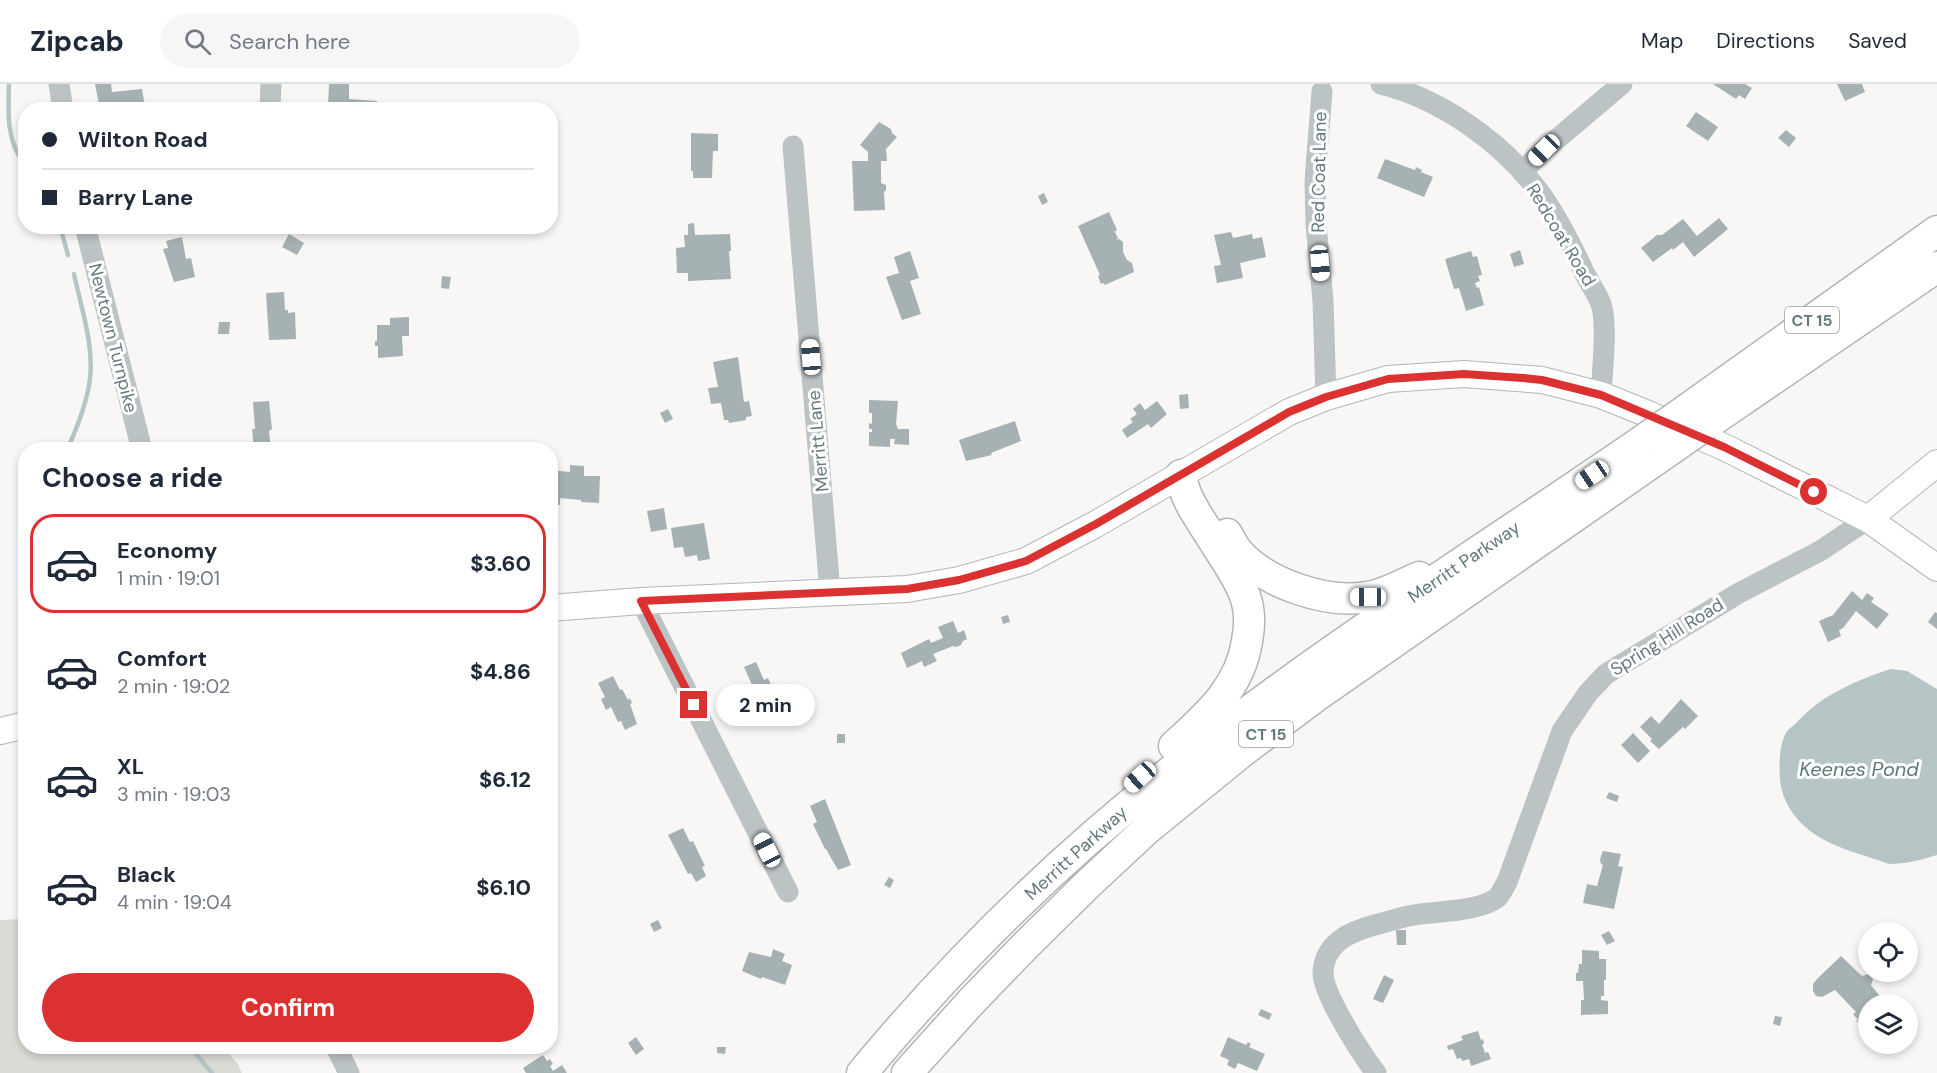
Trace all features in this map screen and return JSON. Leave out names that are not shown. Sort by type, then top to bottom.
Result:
[{"type":"highway","name":"Merritt Parkway","points":[[1696,418],[1937,231]]},
{"type":"highway","name":"Merritt Parkway","points":[[907,1073],[970,1003],[1096,876],[1182,801],[1244,751],[1658,444],[1696,418],[1869,313],[1937,267]]},
{"type":"highway","points":[[1869,313],[1937,275]]},
{"type":"highway","name":"Merritt Parkway","points":[[862,1073],[938,984],[1060,865],[1171,771],[1318,662],[1556,500],[1658,444]]},
{"type":"highway","points":[[1181,475],[1190,480],[1201,494],[1239,553],[1263,573],[1297,589],[1329,597],[1368,597],[1402,585],[1442,566],[1556,500]]},
{"type":"highway","points":[[938,984],[1028,882],[1091,820],[1204,719],[1223,699],[1235,680],[1245,657],[1249,632],[1245,596],[1189,501],[1181,475]]},
{"type":"main road","points":[[558,607],[917,587],[959,580],[1026,561],[1096,524],[1289,412],[1326,397],[1388,379],[1464,374],[1542,380],[1601,395],[1724,447],[1868,519],[1937,568]]},
{"type":"main road","points":[[1868,519],[1937,463]]},
{"type":"main road","points":[[0,731],[18,727]]},
{"type":"street","points":[[59,84],[62,102]]},
{"type":"street","points":[[270,102],[271,84]]},
{"type":"street","name":"Redcoat Road","points":[[1381,84],[1419,96],[1461,120],[1485,138],[1538,190],[1571,245],[1602,306],[1604,335],[1601,395]]},
{"type":"street","points":[[1522,172],[1544,150],[1622,84]]},
{"type":"street","name":"Red Coat Lane","points":[[1323,86],[1315,181],[1316,224],[1323,301],[1326,397]]},
{"type":"street","name":"Merritt Lane","points":[[793,146],[830,592]]},
{"type":"street","name":"Newtown Turnpike","points":[[87,234],[140,442]]},
{"type":"street","name":"Spring Hill Road","points":[[1376,1073],[1346,1028],[1326,984],[1323,973],[1331,948],[1340,938],[1370,926],[1417,914],[1486,903],[1499,897],[1507,882],[1562,731],[1588,693],[1606,674],[1739,593],[1820,551],[1868,519]]},
{"type":"street","points":[[641,601],[788,892]]},
{"type":"street","points":[[340,1054],[349,1073]]},
{"type":"shaded area","points":[[18,919],[18,1054],[229,1054],[242,1073],[0,1073],[0,920]]},
{"type":"water","name":"Keenes Pond","points":[[1891,669],[1907,671],[1937,689],[1937,855],[1889,864],[1833,844],[1802,824],[1791,811],[1784,796],[1780,767],[1781,749],[1786,733],[1809,711],[1830,695]]},
{"type":"building","points":[[95,84],[111,84],[112,92],[142,89],[144,102],[98,102]]},
{"type":"building","points":[[329,84],[349,84],[349,99],[377,101],[377,102],[328,102]]},
{"type":"building","points":[[1713,84],[1745,84],[1752,88],[1745,99],[1739,95],[1736,99]]},
{"type":"building","points":[[1837,84],[1862,84],[1865,92],[1845,101]]},
{"type":"building","points":[[1696,112],[1718,127],[1708,141],[1686,126]]},
{"type":"building","points":[[879,122],[891,129],[897,137],[886,149],[887,161],[881,161],[881,183],[886,185],[885,210],[854,211],[852,161],[868,161],[868,152],[860,145]]},
{"type":"building","points":[[1786,130],[1796,138],[1789,147],[1778,138]]},
{"type":"building","points":[[691,133],[718,134],[718,151],[713,151],[712,178],[693,178]]},
{"type":"building","points":[[1385,159],[1415,170],[1416,167],[1433,177],[1424,197],[1377,178]]},
{"type":"building","points":[[1044,193],[1048,202],[1042,205],[1038,196]]},
{"type":"building","points":[[1109,212],[1117,230],[1113,233],[1115,232],[1118,238],[1116,240],[1123,242],[1123,252],[1127,260],[1132,263],[1134,272],[1105,285],[1101,284],[1098,276],[1100,275],[1078,226]]},
{"type":"building","points":[[1719,218],[1728,229],[1694,257],[1683,242],[1653,262],[1641,248],[1683,219],[1697,236]]},
{"type":"building","points":[[694,223],[695,235],[730,234],[731,279],[688,281],[688,273],[677,273],[676,248],[685,247],[684,235],[688,235],[688,224]]},
{"type":"building","points":[[1231,232],[1233,238],[1252,234],[1253,239],[1262,237],[1266,257],[1240,263],[1243,278],[1217,283],[1214,266],[1221,265],[1214,235]]},
{"type":"building","points":[[289,234],[304,243],[297,255],[282,247]]},
{"type":"building","points":[[182,237],[186,259],[191,258],[195,277],[174,282],[163,249],[168,248],[166,241]]},
{"type":"building","points":[[1520,250],[1524,264],[1514,267],[1510,254]]},
{"type":"building","points":[[910,251],[919,278],[910,281],[921,314],[902,320],[886,277],[899,273],[894,257]]},
{"type":"building","points":[[1471,251],[1473,257],[1477,256],[1482,275],[1478,276],[1480,281],[1475,283],[1477,288],[1479,287],[1484,305],[1466,311],[1459,288],[1454,289],[1445,259]]},
{"type":"building","points":[[442,276],[451,277],[449,289],[441,288]]},
{"type":"building","points":[[284,292],[285,310],[288,310],[288,313],[295,312],[296,339],[269,340],[266,293]]},
{"type":"building","points":[[409,317],[409,336],[402,336],[403,356],[378,358],[378,346],[375,346],[377,325],[390,325],[390,318]]},
{"type":"building","points":[[219,322],[230,322],[229,334],[218,334]]},
{"type":"building","points":[[738,357],[744,402],[749,401],[752,416],[746,417],[746,420],[729,423],[728,420],[724,420],[721,403],[711,404],[708,388],[718,387],[713,362]]},
{"type":"building","points":[[1188,394],[1189,408],[1180,409],[1179,395]]},
{"type":"building","points":[[869,400],[898,401],[896,424],[898,429],[909,429],[909,445],[894,444],[895,439],[890,439],[890,447],[869,446],[869,432],[872,432],[872,429],[869,429],[869,423],[872,424],[872,413],[869,413]]},
{"type":"building","points":[[269,401],[272,429],[269,431],[270,442],[253,442],[252,429],[255,429],[253,402]]},
{"type":"building","points":[[1157,401],[1167,414],[1151,428],[1148,424],[1127,438],[1122,430],[1133,422],[1130,419],[1137,414],[1133,409],[1140,403],[1145,410]]},
{"type":"building","points":[[668,409],[673,419],[665,423],[660,413]]},
{"type":"building","points":[[1015,421],[1021,441],[991,453],[992,455],[966,461],[959,440]]},
{"type":"building","points":[[570,465],[584,466],[584,476],[600,476],[599,503],[560,498],[560,505],[558,505],[558,471],[570,472]]},
{"type":"building","points":[[664,508],[667,529],[651,532],[647,511]]},
{"type":"building","points":[[704,523],[710,559],[698,561],[697,555],[685,557],[683,547],[674,548],[671,528]]},
{"type":"building","points":[[1852,591],[1862,600],[1867,593],[1874,598],[1871,602],[1889,614],[1877,629],[1856,611],[1839,630],[1841,636],[1828,642],[1819,621],[1833,615]]},
{"type":"building","points":[[1935,612],[1937,613],[1937,629],[1928,622]]},
{"type":"building","points":[[1008,615],[1010,622],[1003,624],[1001,617]]},
{"type":"building","points":[[953,621],[958,633],[964,630],[967,639],[961,645],[933,654],[937,661],[924,667],[922,661],[907,668],[901,653],[929,639],[931,643],[943,638],[938,627]]},
{"type":"building","points":[[756,662],[764,680],[768,678],[787,718],[770,725],[764,710],[758,713],[756,708],[758,707],[748,686],[752,685],[744,667]]},
{"type":"building","points":[[613,676],[620,690],[622,689],[628,700],[630,698],[637,724],[625,730],[621,721],[618,722],[611,707],[606,710],[601,699],[605,697],[598,683]]},
{"type":"building","points":[[1681,699],[1698,716],[1659,749],[1640,727],[1651,716],[1659,724]]},
{"type":"building","points":[[1633,733],[1650,751],[1638,763],[1621,745]]},
{"type":"building","points":[[837,734],[845,734],[845,743],[837,743]]},
{"type":"building","points":[[1609,792],[1619,796],[1617,802],[1606,798]]},
{"type":"building","points":[[825,799],[851,865],[838,870],[813,824],[817,822],[810,806]]},
{"type":"building","points":[[683,828],[690,842],[693,841],[705,866],[702,867],[706,876],[696,882],[691,873],[688,874],[668,835]]},
{"type":"building","points":[[1603,851],[1621,854],[1618,866],[1623,867],[1614,909],[1583,903],[1587,884],[1597,886],[1603,865],[1600,859]]},
{"type":"building","points":[[889,877],[894,880],[890,888],[884,885]]},
{"type":"building","points":[[658,920],[662,928],[654,932],[650,924]]},
{"type":"building","points":[[1396,930],[1406,930],[1406,945],[1397,945]]},
{"type":"building","points":[[1609,931],[1615,941],[1607,945],[1601,935]]},
{"type":"building","points":[[773,949],[785,954],[782,961],[792,965],[785,985],[742,971],[749,952],[771,957]]},
{"type":"building","points":[[1582,950],[1599,951],[1599,959],[1606,959],[1606,980],[1604,980],[1604,996],[1601,996],[1601,1000],[1608,1001],[1608,1014],[1581,1015],[1581,1000],[1584,1000],[1583,981],[1576,981],[1576,973],[1578,973],[1579,964],[1582,964]]},
{"type":"building","points":[[1841,956],[1858,972],[1858,982],[1872,982],[1871,985],[1878,994],[1858,994],[1858,1020],[1853,1014],[1856,1012],[1835,990],[1822,997],[1816,996],[1813,984]]},
{"type":"building","points":[[1384,975],[1394,980],[1383,1003],[1373,999]]},
{"type":"building","points":[[1261,1009],[1272,1014],[1269,1020],[1258,1015]]},
{"type":"building","points":[[1775,1016],[1782,1017],[1780,1026],[1773,1024]]},
{"type":"building","points":[[1478,1031],[1481,1040],[1483,1039],[1485,1053],[1488,1052],[1491,1059],[1471,1066],[1469,1059],[1462,1061],[1461,1058],[1457,1059],[1453,1049],[1448,1050],[1447,1046],[1463,1040],[1461,1036]]},
{"type":"building","points":[[636,1037],[644,1049],[636,1055],[628,1043]]},
{"type":"building","points":[[1228,1037],[1246,1045],[1248,1042],[1251,1044],[1249,1047],[1265,1054],[1257,1071],[1238,1063],[1235,1069],[1227,1065],[1229,1060],[1220,1056]]},
{"type":"building","points":[[717,1047],[726,1047],[725,1054],[717,1053]]},
{"type":"building","points":[[543,1055],[547,1061],[550,1059],[553,1071],[562,1065],[567,1073],[526,1073],[523,1068]]},
{"type":"waterway","points":[[9,84],[10,127],[18,154]]},
{"type":"waterway","points":[[62,234],[68,255]]},
{"type":"waterway","points":[[70,442],[89,388],[91,366],[86,326],[74,274]]},
{"type":"waterway","points":[[196,1054],[212,1073]]},
{"type":"route","points":[[694,705],[641,601],[907,589],[959,580],[1026,561],[1096,524],[1289,412],[1326,397],[1388,379],[1464,374],[1523,378],[1542,380],[1601,395],[1724,447],[1814,492]]}]
